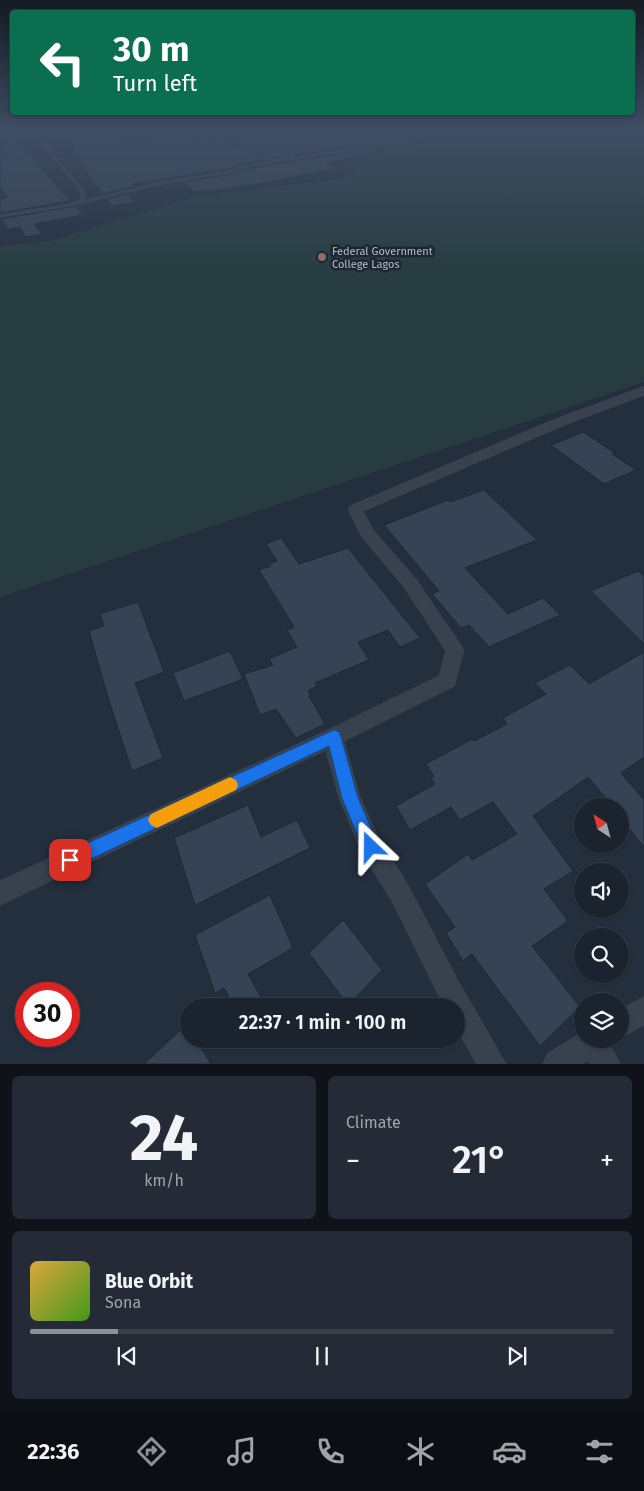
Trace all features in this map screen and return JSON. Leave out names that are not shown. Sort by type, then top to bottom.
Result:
[{"type":"street","points":[[0,893],[334,737],[447,681],[455,650],[410,583],[367,533],[355,509],[370,500],[415,485],[543,427],[590,408],[644,391]]},
{"type":"street","points":[[334,737],[350,798],[371,847],[400,894],[448,988],[492,1064]]},
{"type":"street","points":[[629,1019],[644,1010]]},
{"type":"street","points":[[557,1064],[599,1048]]},
{"type":"lane","points":[[75,182],[84,192],[83,201]]},
{"type":"lane","points":[[0,216],[70,205],[170,182]]},
{"type":"green space","name":"Federal Government College Lagos","points":[[315,182],[644,182],[644,382],[0,597],[0,246],[50,241],[195,197]]},
{"type":"building","points":[[0,182],[53,182],[71,201],[0,213],[0,199],[7,198],[0,186]]},
{"type":"building","points":[[93,182],[146,182],[131,184],[134,187],[102,194]]},
{"type":"building","points":[[183,182],[185,182],[270,182],[194,192]]},
{"type":"building","points":[[128,194],[135,203],[112,206],[106,199]]},
{"type":"building","points":[[76,206],[83,215],[35,224],[42,234],[26,237],[20,227],[7,229],[1,219]]},
{"type":"building","points":[[583,432],[615,453],[612,454],[636,470],[604,484],[551,445]]},
{"type":"building","points":[[484,490],[537,540],[465,568],[508,614],[543,598],[560,615],[489,647],[469,625],[461,628],[432,594],[439,591],[384,525],[448,500],[450,502]]},
{"type":"building","points":[[281,538],[299,564],[348,548],[420,638],[400,647],[388,630],[358,642],[369,660],[315,683],[317,686],[308,691],[311,695],[309,696],[325,724],[296,738],[276,709],[260,715],[244,674],[273,665],[269,659],[297,647],[287,630],[294,627],[259,570],[271,566],[269,564],[277,561],[266,544]]},
{"type":"building","points":[[638,571],[644,576],[644,644],[591,591]]},
{"type":"building","points":[[138,602],[164,672],[135,683],[163,758],[132,771],[89,631],[104,626],[100,614]]},
{"type":"building","points":[[230,651],[243,679],[184,701],[173,673]]},
{"type":"building","points":[[644,652],[644,757],[621,773],[644,800],[644,847],[629,828],[629,798],[605,798],[588,777],[533,816],[573,871],[544,889],[568,921],[532,946],[574,999],[574,1013],[540,1046],[472,954],[463,961],[446,933],[455,927],[425,884],[468,854],[472,860],[517,834],[493,802],[460,820],[451,807],[410,830],[396,806],[435,784],[431,778],[434,776],[426,764],[472,739],[474,741],[507,724],[503,718],[546,694],[535,683],[570,665],[589,684]]},
{"type":"building","points":[[248,805],[261,837],[297,820],[310,848],[195,905],[174,838]]},
{"type":"building","points":[[270,895],[293,948],[248,974],[262,998],[230,998],[224,988],[215,993],[195,935]]},
{"type":"building","points":[[343,920],[382,970],[355,998],[343,998],[309,953]]},
{"type":"building","points":[[180,1030],[180,1048],[201,1048],[211,1064],[144,1064]]},
{"type":"slow traffic","points":[[157,820],[230,785]]},
{"type":"place","name":"Federal Government College Lagos","points":[[322,257]]},
{"type":"route","points":[[70,860],[334,737],[350,798],[371,847]]}]
